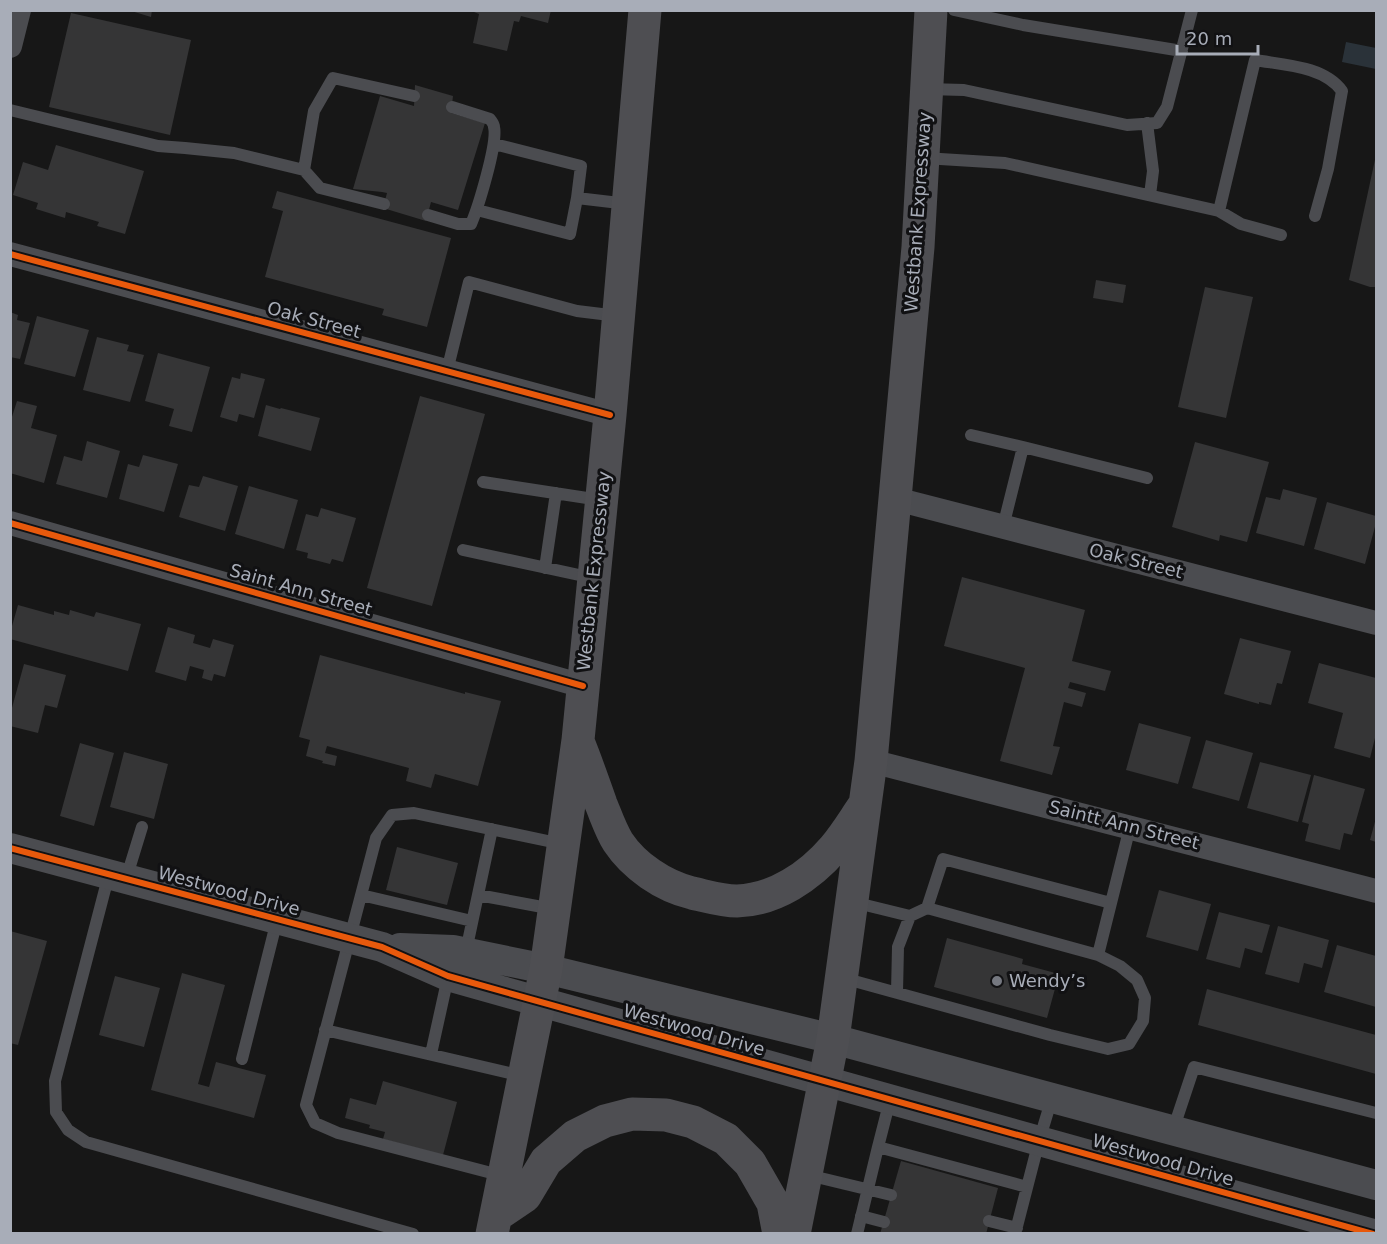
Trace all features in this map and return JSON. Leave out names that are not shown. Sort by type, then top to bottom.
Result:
[{"type":"highway","name":"Westbank Expressway","points":[[494,1224],[546,969],[578,740],[610,415],[645,10]]},
{"type":"highway","name":"Westbank Expressway","points":[[792,1233],[833,1039],[871,761],[918,247],[931,10]]},
{"type":"highway","points":[[578,740],[605,815],[618,842],[638,865],[660,880],[681,890],[706,897],[736,901],[760,898],[780,891],[808,873],[834,848],[866,802]]},
{"type":"highway","points":[[494,1224],[525,1196],[546,1161],[575,1136],[605,1121],[632,1114],[666,1115],[693,1122],[726,1139],[750,1163],[792,1233]]},
{"type":"street","points":[[10,46],[19,10]]},
{"type":"street","name":"Oak Street","points":[[10,254],[610,415]]},
{"type":"street","name":"Oak Street","points":[[896,499],[1377,623]]},
{"type":"street","name":"Saint Ann Street","points":[[10,523],[583,686]]},
{"type":"street","name":"Saintt Ann Street","points":[[871,761],[1377,891]]},
{"type":"street","name":"Westwood Drive","points":[[10,848],[382,947],[448,976],[1373,1233]]},
{"type":"street","name":"Westwood Drive","points":[[382,947],[453,950],[546,969],[833,1039],[1377,1185]]},
{"type":"lane","points":[[954,10],[1023,25],[1182,51]]},
{"type":"lane","points":[[926,88],[964,90],[1127,125],[1157,123],[1167,107],[1192,10]]},
{"type":"lane","points":[[1219,211],[1255,60],[1317,72],[1337,84],[1342,91],[1328,169],[1315,216]]},
{"type":"lane","points":[[304,170],[314,111],[333,78],[414,96]]},
{"type":"lane","points":[[428,215],[458,224],[471,224],[477,210],[494,144],[495,128],[490,119],[452,107]]},
{"type":"lane","points":[[10,110],[158,146],[234,153],[304,170],[320,188],[384,204]]},
{"type":"lane","points":[[1147,123],[1154,171],[1150,195]]},
{"type":"lane","points":[[477,210],[570,234],[581,166],[494,144]]},
{"type":"lane","points":[[923,158],[1005,163],[1219,211],[1241,224],[1281,235]]},
{"type":"lane","points":[[577,198],[629,204]]},
{"type":"lane","points":[[447,372],[469,282],[577,311],[619,316]]},
{"type":"lane","points":[[971,435],[1147,478]]},
{"type":"lane","points":[[1003,527],[1023,447]]},
{"type":"lane","points":[[483,482],[602,500]]},
{"type":"lane","points":[[545,568],[556,493]]},
{"type":"lane","points":[[463,550],[594,578]]},
{"type":"lane","points":[[505,1177],[338,1132],[315,1123],[306,1105],[376,838],[392,815],[414,813],[563,844]]},
{"type":"lane","points":[[142,827],[118,877],[56,1081],[56,1112],[68,1130],[94,1145],[413,1233]]},
{"type":"lane","points":[[1098,955],[1130,827]]},
{"type":"lane","points":[[466,952],[492,829]]},
{"type":"lane","points":[[927,908],[943,859],[1111,903]]},
{"type":"lane","points":[[361,895],[472,921]]},
{"type":"lane","points":[[478,895],[555,909]]},
{"type":"lane","points":[[842,977],[1108,1049],[1129,1044],[1143,1021],[1144,998],[1137,980],[1120,966],[1098,955],[927,908],[910,916],[853,902]]},
{"type":"lane","points":[[897,992],[898,947],[910,916]]},
{"type":"lane","points":[[242,1059],[278,920]]},
{"type":"lane","points":[[431,1054],[448,976]]},
{"type":"lane","points":[[325,1029],[525,1076]]},
{"type":"lane","points":[[1173,1131],[1194,1067],[1377,1113]]},
{"type":"lane","points":[[989,1221],[1016,1231],[1052,1098]]},
{"type":"lane","points":[[857,1233],[891,1100]]},
{"type":"lane","points":[[878,1147],[1027,1187]]},
{"type":"lane","points":[[806,1175],[891,1195]]},
{"type":"lane","points":[[861,1216],[884,1222]]},
{"type":"shaded area","points":[[1346,42],[1376,48],[1376,69],[1342,62]]},
{"type":"building","points":[[128,10],[152,10],[151,17]]},
{"type":"building","points":[[469,10],[551,10],[548,23],[521,16],[519,22],[514,21],[507,51],[473,43],[479,14]]},
{"type":"building","points":[[71,13],[191,40],[170,135],[49,107]]},
{"type":"building","points":[[415,85],[453,96],[451,113],[485,123],[458,210],[431,202],[426,221],[383,208],[387,193],[353,189],[380,96],[414,106]]},
{"type":"building","points":[[56,145],[144,171],[125,234],[97,226],[99,222],[66,212],[65,218],[36,209],[38,203],[13,195],[23,162],[48,170]]},
{"type":"building","points":[[1376,155],[1376,287],[1370,287],[1349,280]]},
{"type":"building","points":[[277,191],[451,238],[427,327],[382,315],[384,309],[265,277],[283,211],[272,208]]},
{"type":"building","points":[[1096,280],[1126,285],[1123,303],[1093,298]]},
{"type":"building","points":[[1205,287],[1253,297],[1226,418],[1178,407]]},
{"type":"building","points":[[10,312],[18,315],[17,320],[30,323],[20,359],[10,357]]},
{"type":"building","points":[[37,316],[89,330],[75,377],[24,364]]},
{"type":"building","points":[[97,337],[129,345],[127,351],[144,355],[130,402],[83,390]]},
{"type":"building","points":[[158,353],[210,367],[192,432],[169,426],[174,409],[145,401]]},
{"type":"building","points":[[241,373],[265,379],[254,418],[239,414],[237,422],[220,417],[232,377],[240,379]]},
{"type":"building","points":[[420,396],[485,414],[432,606],[367,588]]},
{"type":"building","points":[[17,401],[37,406],[31,428],[57,435],[44,483],[10,473],[10,423]]},
{"type":"building","points":[[266,405],[320,418],[311,451],[258,436]]},
{"type":"building","points":[[87,441],[120,451],[107,498],[56,484],[64,456],[82,461]]},
{"type":"building","points":[[1195,442],[1269,462],[1247,542],[1220,535],[1219,541],[1172,527]]},
{"type":"building","points":[[143,455],[178,464],[164,512],[119,499],[128,464],[139,467]]},
{"type":"building","points":[[203,476],[238,486],[225,531],[179,517],[189,485],[199,487]]},
{"type":"building","points":[[249,486],[298,500],[284,549],[235,534]]},
{"type":"building","points":[[1283,489],[1317,498],[1304,546],[1256,533],[1266,497],[1280,500]]},
{"type":"building","points":[[1327,502],[1376,516],[1365,564],[1314,549]]},
{"type":"building","points":[[321,508],[356,518],[343,562],[332,559],[330,564],[307,558],[308,553],[296,550],[306,514],[318,517]]},
{"type":"building","points":[[962,577],[1085,610],[1072,661],[1111,671],[1105,691],[1070,682],[1068,688],[1086,693],[1082,707],[1064,702],[1053,746],[1060,747],[1052,775],[1000,761],[1025,668],[944,646]]},
{"type":"building","points":[[18,605],[54,615],[54,611],[69,615],[70,610],[94,617],[96,612],[141,624],[128,671],[10,639]]},
{"type":"building","points":[[168,627],[195,635],[193,643],[210,648],[213,639],[234,645],[225,677],[214,674],[212,681],[202,678],[204,670],[190,666],[186,681],[155,672]]},
{"type":"building","points":[[1240,638],[1291,651],[1282,684],[1277,683],[1271,705],[1224,694]]},
{"type":"building","points":[[320,655],[465,694],[465,692],[501,701],[478,786],[435,774],[431,788],[406,781],[409,768],[327,746],[325,753],[337,756],[335,766],[306,756],[310,740],[299,737]]},
{"type":"building","points":[[1319,663],[1376,678],[1376,734],[1370,758],[1334,748],[1343,713],[1308,703]]},
{"type":"building","points":[[24,664],[66,675],[57,708],[45,705],[38,733],[10,726],[10,715]]},
{"type":"building","points":[[1139,723],[1191,737],[1178,784],[1126,770]]},
{"type":"building","points":[[1206,740],[1253,753],[1239,801],[1192,788]]},
{"type":"building","points":[[80,743],[114,753],[94,826],[60,816]]},
{"type":"building","points":[[124,752],[168,764],[154,819],[110,807]]},
{"type":"building","points":[[1260,762],[1311,775],[1298,822],[1247,808]]},
{"type":"building","points":[[1314,775],[1365,789],[1352,835],[1344,833],[1340,850],[1305,841],[1309,824],[1302,822]]},
{"type":"building","points":[[1376,818],[1376,842],[1370,840]]},
{"type":"building","points":[[397,847],[458,863],[447,905],[386,890]]},
{"type":"building","points":[[1159,890],[1211,904],[1198,951],[1146,937]]},
{"type":"building","points":[[1219,912],[1270,925],[1262,953],[1245,948],[1240,968],[1206,959]]},
{"type":"building","points":[[1278,926],[1329,940],[1322,968],[1304,963],[1299,983],[1265,974]]},
{"type":"building","points":[[10,931],[47,941],[18,1045],[10,1043]]},
{"type":"building","name":"Wendy’s","points":[[947,938],[1023,959],[1022,964],[1059,974],[1047,1018],[934,987]]},
{"type":"building","points":[[1337,945],[1376,956],[1376,1007],[1324,992]]},
{"type":"building","points":[[182,973],[225,985],[198,1084],[209,1087],[216,1062],[266,1075],[254,1118],[151,1090]]},
{"type":"building","points":[[115,976],[160,988],[144,1047],[99,1035]]},
{"type":"building","points":[[1207,989],[1376,1035],[1376,1074],[1198,1025]]},
{"type":"building","points":[[383,1081],[457,1102],[443,1155],[383,1139],[385,1132],[345,1118],[350,1098],[376,1105]]},
{"type":"building","points":[[901,1161],[998,1188],[986,1234],[880,1234]]},
{"type":"cycle path","points":[[10,254],[610,415]]},
{"type":"cycle path","points":[[10,523],[583,686]]},
{"type":"cycle path","points":[[10,848],[382,947],[448,976],[1373,1234]]},
{"type":"place","name":"Wendy’s","points":[[997,981]]}]
